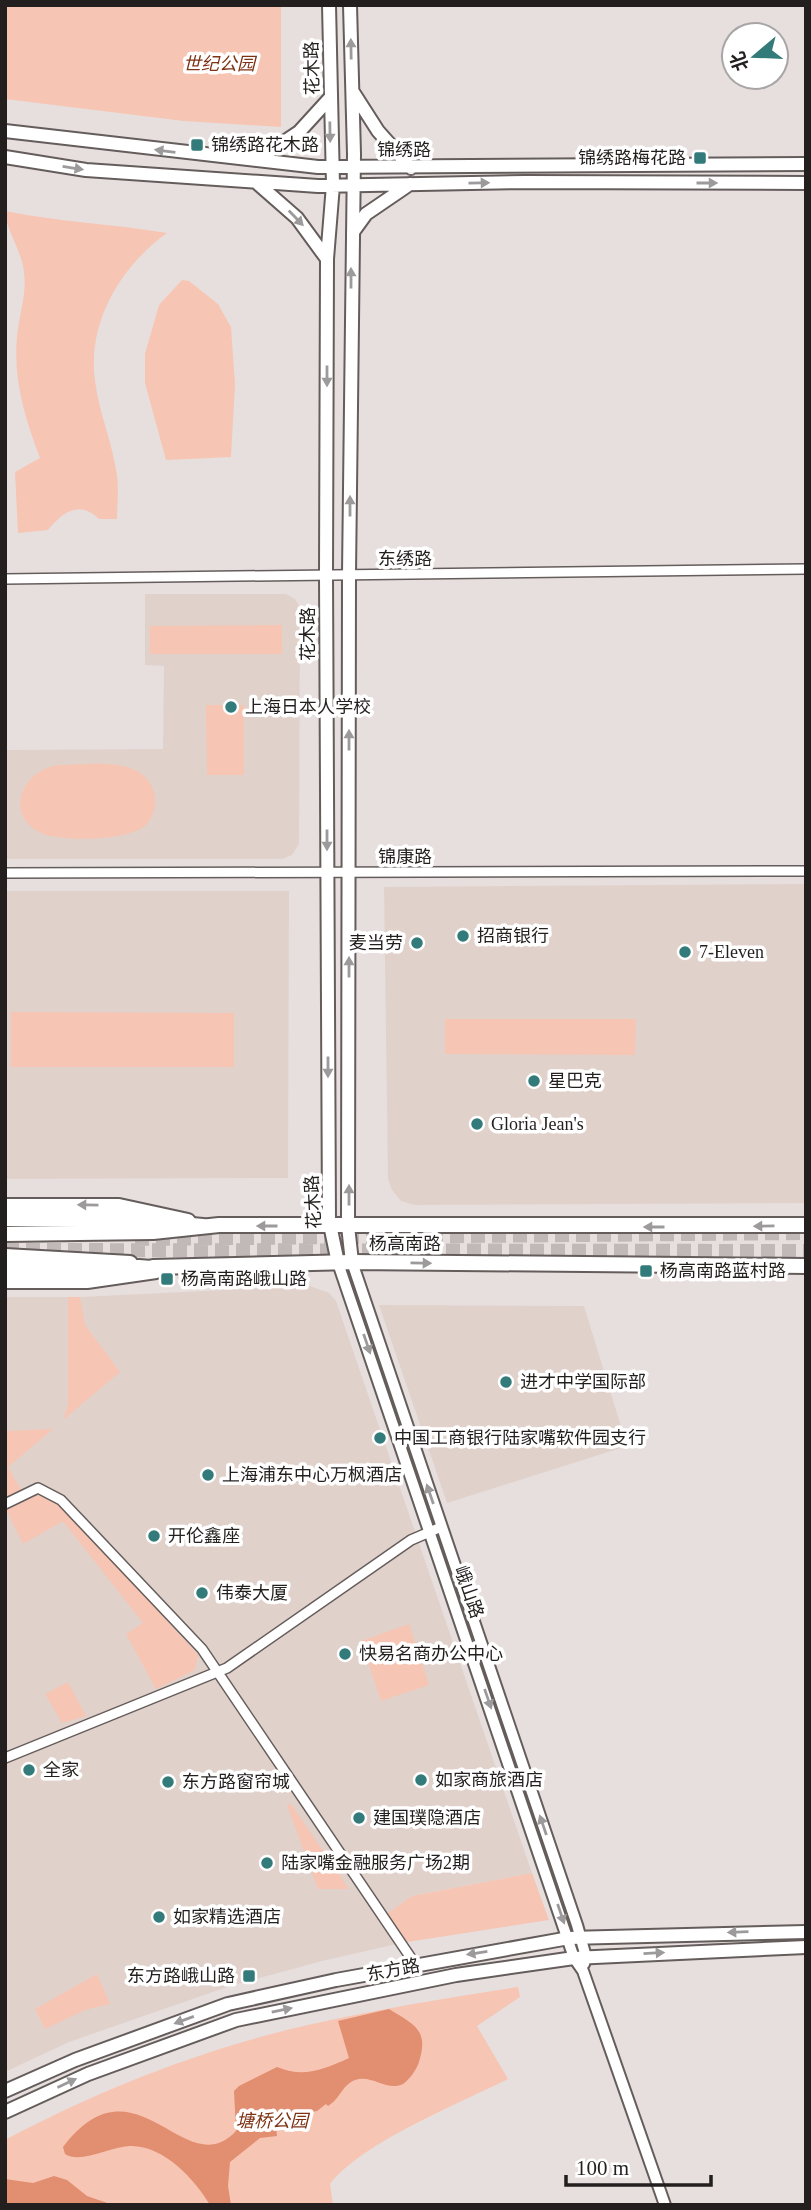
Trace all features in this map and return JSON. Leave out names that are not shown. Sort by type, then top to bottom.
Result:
[{"type":"main road","name":"花木路","points":[[329,5],[332,185],[327,259],[326,576],[330,1226],[345,1263]]},
{"type":"main road","name":"花木路","points":[[345,1263],[348,1226],[349,574],[354,185],[350,5]]},
{"type":"main road","points":[[352,92],[378,131],[411,168]]},
{"type":"main road","points":[[257,160],[299,132],[330,98]]},
{"type":"main road","name":"锦绣路","points":[[5,131],[331,166],[411,168],[806,164]]},
{"type":"main road","name":"锦绣路","points":[[5,157],[86,170],[257,183],[806,183]]},
{"type":"main road","points":[[257,183],[297,218],[327,259]]},
{"type":"main road","points":[[352,233],[366,214],[411,183]]},
{"type":"main road","points":[[5,1206],[119,1206],[203,1226]]},
{"type":"main road","points":[[5,1219],[136,1220],[203,1226]]},
{"type":"main road","name":"杨高南路","points":[[5,1234],[153,1232],[203,1226],[806,1225]]},
{"type":"main road","name":"杨高南路","points":[[5,1256],[117,1261],[164,1269],[345,1263],[806,1266]]},
{"type":"main road","points":[[5,1270],[164,1269]]},
{"type":"main road","points":[[5,1281],[87,1281],[164,1269]]},
{"type":"main road","name":"东方路","points":[[5,2091],[75,2060],[228,2004],[415,1964],[575,1937],[806,1932]]},
{"type":"main road","name":"东方路","points":[[5,2112],[88,2074],[236,2020],[456,1975],[580,1957],[806,1947]]},
{"type":"street","name":"东绣路","points":[[5,579],[806,569]]},
{"type":"street","name":"锦康路","points":[[5,873],[806,871]]},
{"type":"street","name":"峨山路","points":[[345,1263],[665,2205]]},
{"type":"street","points":[[5,1504],[38,1488],[61,1500],[202,1649],[415,1964]]},
{"type":"street","points":[[5,1758],[219,1672],[411,1540],[435,1529]]},
{"type":"shaded area","name":"上海日本人学校","points":[[145,594],[286,594],[295,599],[300,607],[299,844],[292,855],[282,859],[7,859],[6,750],[163,749],[164,666],[145,665]]},
{"type":"shaded area","points":[[806,884],[806,1203],[415,1205],[401,1201],[392,1190],[388,1179],[384,887]]},
{"type":"shaded area","points":[[5,891],[289,891],[288,1178],[5,1179]]},
{"type":"shaded area","points":[[310,1286],[329,1293],[336,1301],[532,1873],[412,1896],[401,1943],[230,1986],[69,2042],[5,2072],[5,1297],[80,1297]]},
{"type":"shaded area","name":"进才中学国际部","points":[[379,1305],[584,1306],[627,1446],[447,1503]]},
{"type":"shaded area","points":[[389,2009],[413,2024],[421,2035],[422,2051],[410,2077],[397,2086],[367,2079],[355,2080],[328,2106],[326,2104],[317,2111],[298,2115],[296,2110],[282,2115],[276,2127],[277,2136],[260,2138],[230,2162],[228,2186],[231,2205],[210,2205],[196,2185],[176,2165],[141,2147],[122,2147],[79,2157],[65,2154],[63,2147],[89,2121],[114,2112],[136,2114],[198,2143],[217,2144],[236,2131],[234,2091],[239,2086],[277,2067],[296,2072],[313,2071],[349,2058],[338,2021]]},
{"type":"shaded area","points":[[54,2176],[67,2180],[87,2196],[113,2205],[5,2205],[5,2179],[33,2183]]},
{"type":"green space","name":"世纪公园","points":[[5,5],[281,5],[281,127],[184,121],[5,99]]},
{"type":"green space","points":[[5,211],[167,233],[150,246],[122,279],[102,317],[96,338],[95,381],[117,476],[117,519],[99,519],[92,513],[78,509],[59,518],[48,530],[18,533],[15,472],[40,458],[25,413],[19,384],[16,353],[24,272]]},
{"type":"green space","points":[[182,280],[189,281],[218,304],[231,327],[235,384],[231,457],[166,460],[145,383],[145,354],[159,305]]},
{"type":"green space","points":[[282,625],[282,654],[150,654],[150,626]]},
{"type":"green space","points":[[206,705],[244,705],[244,775],[207,775]]},
{"type":"green space","points":[[60,765],[114,765],[128,767],[140,773],[149,781],[155,797],[149,821],[139,830],[112,837],[62,838],[39,832],[28,824],[22,814],[22,792],[36,774]]},
{"type":"green space","points":[[11,1012],[234,1013],[234,1067],[11,1067]]},
{"type":"green space","points":[[445,1019],[636,1019],[635,1055],[445,1054]]},
{"type":"green space","points":[[68,1297],[80,1297],[85,1325],[120,1372],[63,1420],[68,1405]]},
{"type":"green space","points":[[53,1429],[8,1467],[23,1493],[5,1504],[5,1431]]},
{"type":"green space","points":[[33,1494],[50,1497],[81,1526],[198,1655],[195,1670],[156,1689],[126,1634],[143,1623],[63,1521],[23,1544],[6,1509]]},
{"type":"green space","points":[[409,1624],[429,1685],[381,1701],[361,1641]]},
{"type":"green space","points":[[68,1682],[86,1716],[62,1723],[45,1694]]},
{"type":"green space","points":[[291,1804],[349,1889],[318,1889],[287,1805]]},
{"type":"green space","points":[[532,1873],[549,1920],[401,1943],[383,1917],[412,1896]]},
{"type":"green space","points":[[97,1974],[110,2004],[85,2010],[45,2029],[35,2009]]},
{"type":"green space","name":"塘桥公园","points":[[518,1987],[520,1997],[477,2026],[508,2079],[413,2125],[364,2154],[330,2184],[333,2205],[5,2205],[5,2140],[115,2088],[191,2058],[308,2025]]},
{"type":"tunnel","points":[[135,1239],[806,1233]]},
{"type":"tunnel","points":[[5,1250],[806,1251]]},
{"type":"place","name":"锦绣路花木路","points":[[197,145]]},
{"type":"place","name":"锦绣路梅花路","points":[[700,158]]},
{"type":"place","name":"上海日本人学校","points":[[231,707]]},
{"type":"place","name":"招商银行","points":[[463,936]]},
{"type":"place","name":"麦当劳","points":[[417,943]]},
{"type":"place","name":"7-Eleven","points":[[685,952]]},
{"type":"place","name":"星巴克","points":[[534,1081]]},
{"type":"place","name":"Gloria Jean's","points":[[477,1124]]},
{"type":"place","name":"杨高南路蓝村路","points":[[646,1271]]},
{"type":"place","name":"杨高南路峨山路","points":[[167,1279]]},
{"type":"place","name":"进才中学国际部","points":[[506,1382]]},
{"type":"place","name":"中国工商银行陆家嘴软件园支行","points":[[380,1438]]},
{"type":"place","name":"上海浦东中心万枫酒店","points":[[208,1475]]},
{"type":"place","name":"开伦鑫座","points":[[154,1536]]},
{"type":"place","name":"伟泰大厦","points":[[202,1593]]},
{"type":"place","name":"快易名商办公中心","points":[[345,1654]]},
{"type":"place","name":"全家","points":[[29,1770]]},
{"type":"place","name":"如家商旅酒店","points":[[421,1780]]},
{"type":"place","name":"东方路窗帘城","points":[[168,1782]]},
{"type":"place","name":"建国璞隐酒店","points":[[359,1818]]},
{"type":"place","name":"陆家嘴金融服务广场2期","points":[[267,1863]]},
{"type":"place","name":"如家精选酒店","points":[[159,1917]]},
{"type":"place","name":"东方路峨山路","points":[[249,1976]]}]
